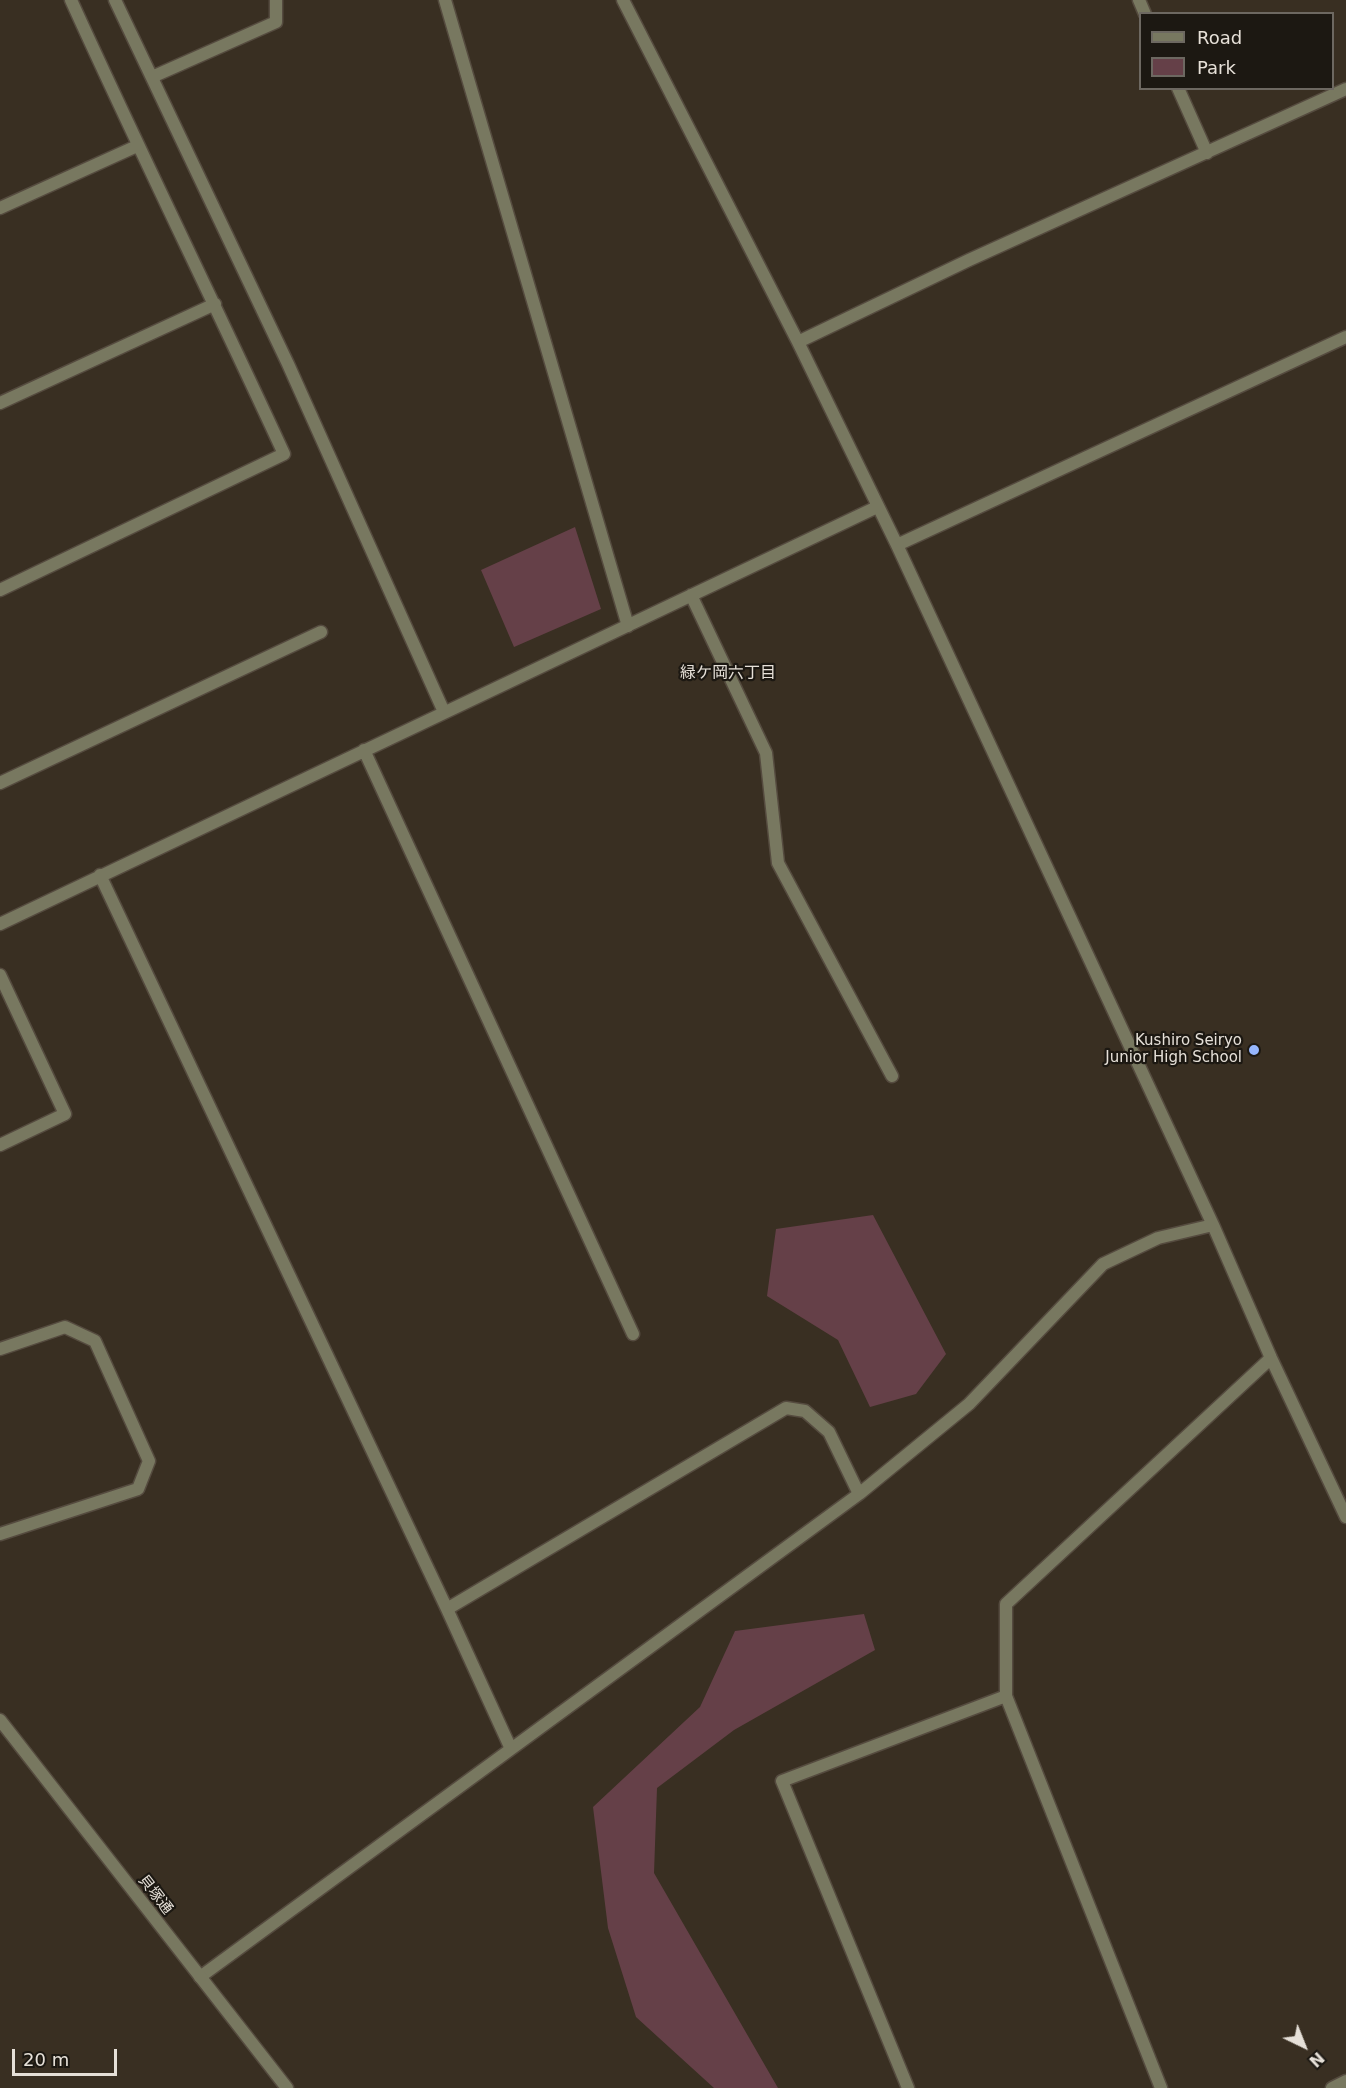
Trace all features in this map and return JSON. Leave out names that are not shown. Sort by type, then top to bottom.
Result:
[{"type":"street","points":[[0,590],[284,454],[70,0]]},
{"type":"street","points":[[115,0],[288,364],[444,712]]},
{"type":"street","points":[[152,77],[276,22],[276,0]]},
{"type":"street","points":[[445,0],[627,626]]},
{"type":"street","points":[[623,0],[798,342],[897,545],[1346,1517]]},
{"type":"street","points":[[798,342],[969,260],[1346,89]]},
{"type":"street","points":[[1179,90],[1207,153]]},
{"type":"street","points":[[0,208],[137,146]]},
{"type":"street","points":[[0,403],[215,304]]},
{"type":"street","points":[[897,545],[1346,337]]},
{"type":"street","points":[[1,919],[100,875],[877,507]]},
{"type":"street","points":[[691,596],[766,753],[778,863],[892,1076]]},
{"type":"street","points":[[0,783],[321,632]]},
{"type":"street","points":[[364,750],[633,1334]]},
{"type":"street","points":[[100,875],[511,1749]]},
{"type":"street","points":[[0,975],[65,1114],[0,1145]]},
{"type":"street","points":[[200,1977],[859,1494],[969,1404],[1102,1264],[1158,1238],[1213,1225]]},
{"type":"street","points":[[0,1349],[65,1327],[95,1341],[149,1461],[138,1489],[0,1534]]},
{"type":"street","points":[[1161,2088],[1006,1696],[1006,1604],[1271,1358]]},
{"type":"street","points":[[447,1609],[786,1408],[805,1411],[829,1432],[859,1494]]},
{"type":"street","points":[[908,2088],[782,1781],[1006,1696]]},
{"type":"street","name":"貝塚通","points":[[0,1720],[287,2088]]},
{"type":"street","points":[[1332,2088],[1346,2081]]},
{"type":"green space","points":[[575,527],[601,609],[514,647],[481,570]]},
{"type":"green space","points":[[873,1215],[946,1354],[916,1394],[870,1407],[838,1340],[767,1296],[776,1229]]},
{"type":"green space","points":[[864,1614],[875,1650],[734,1730],[657,1788],[654,1873],[778,2088],[714,2088],[636,2017],[608,1928],[593,1807],[700,1707],[735,1631]]},
{"type":"place","name":"Kushiro Seiryo Junior High School","points":[[1254,1050]]},
{"type":"district","name":"緑ケ岡六丁目","points":[[728,674]]}]
